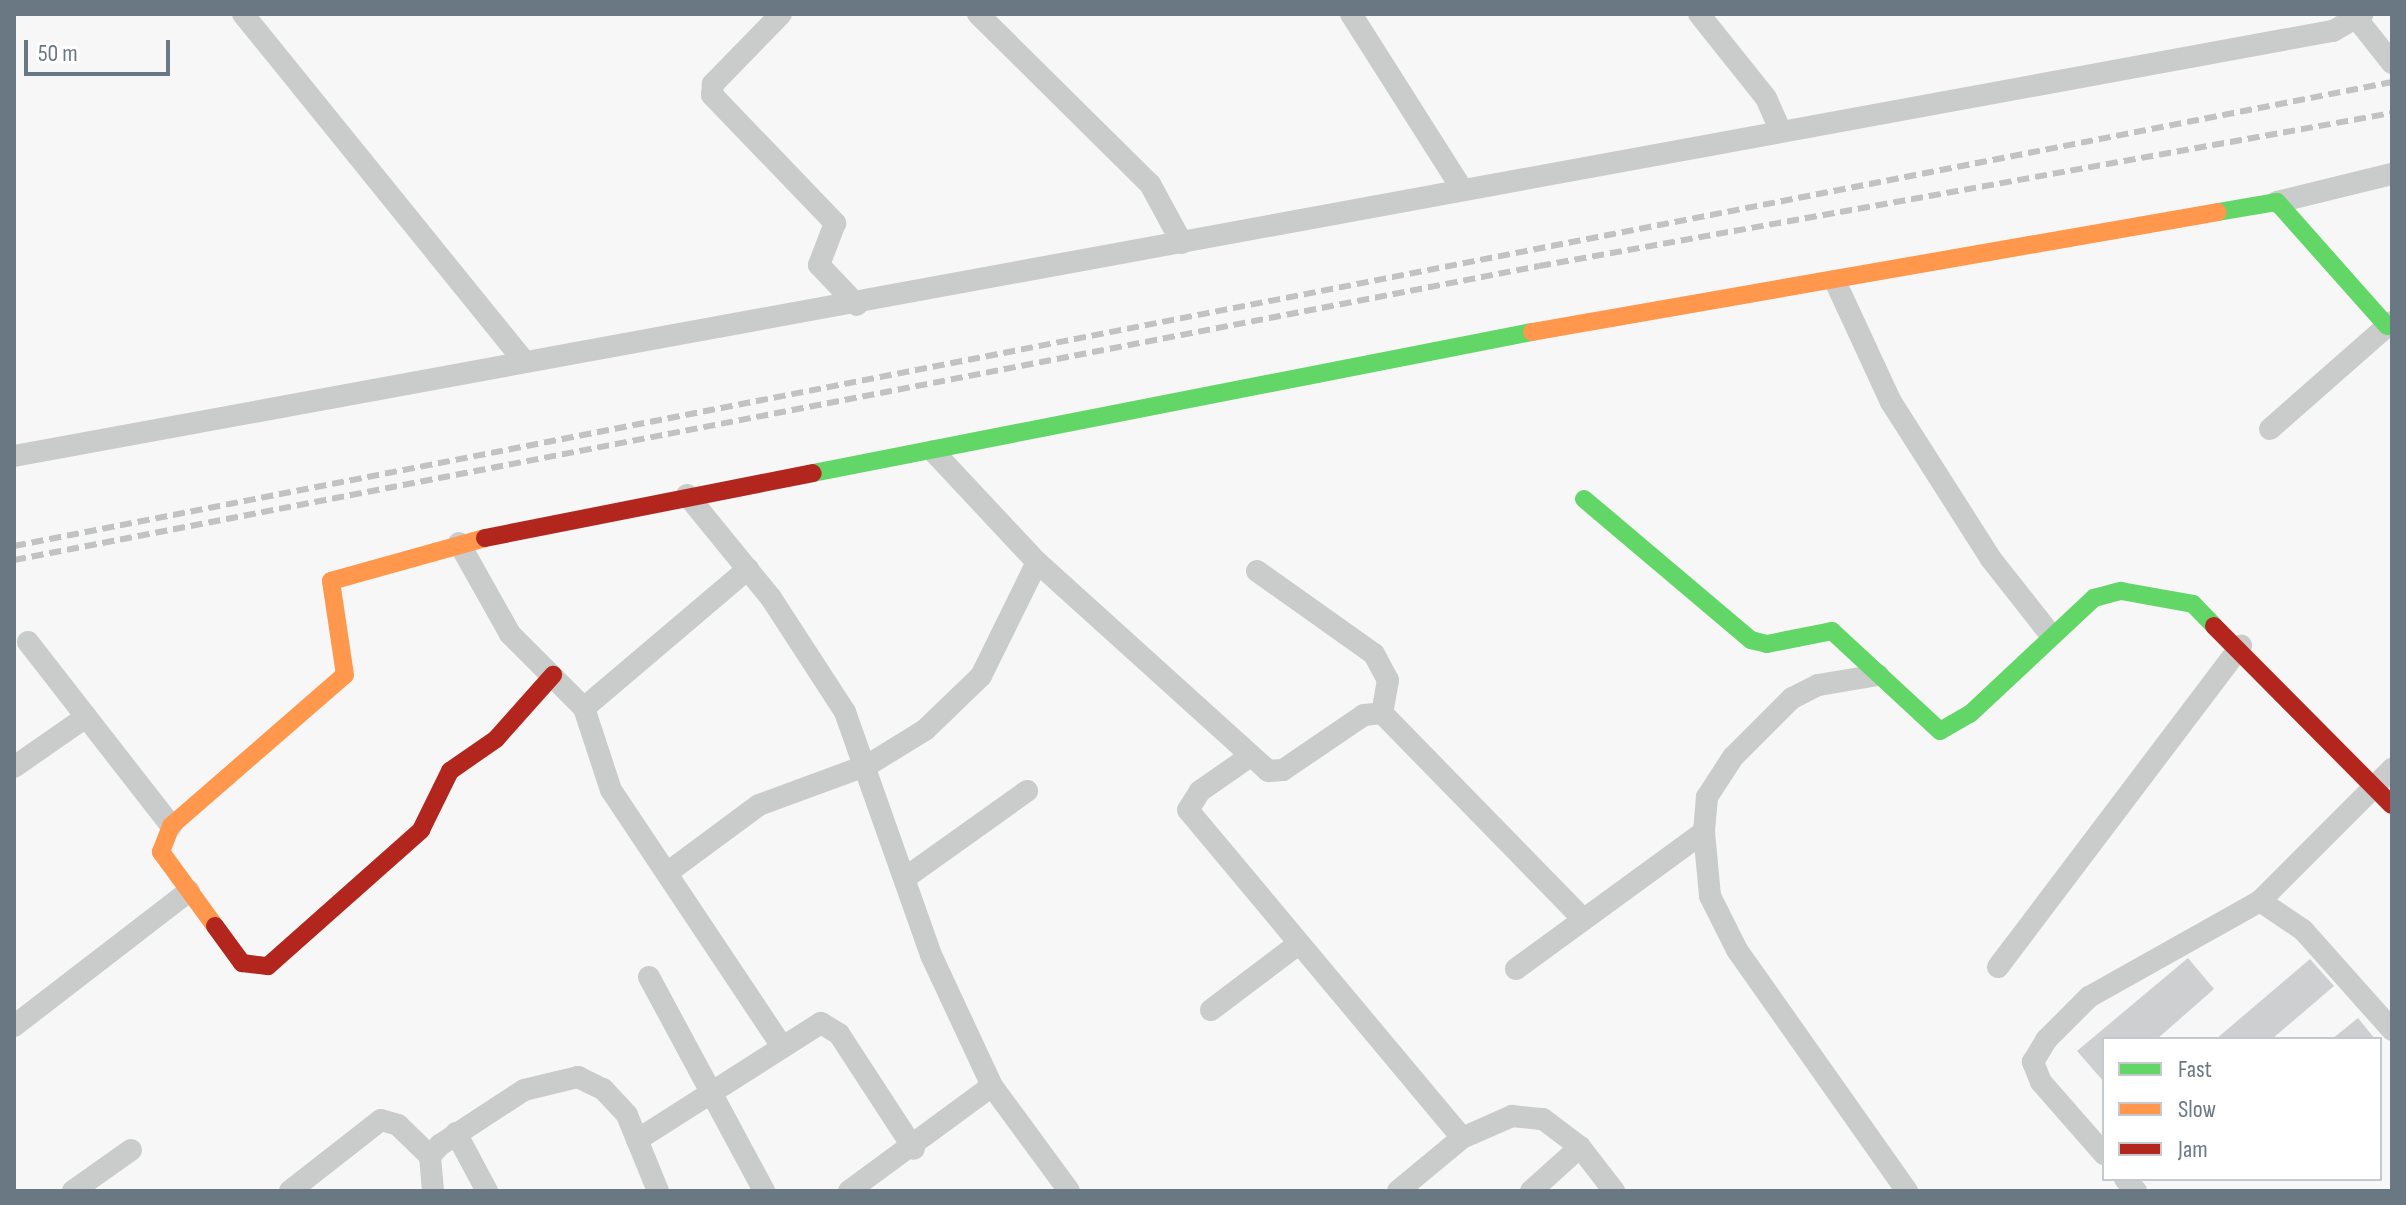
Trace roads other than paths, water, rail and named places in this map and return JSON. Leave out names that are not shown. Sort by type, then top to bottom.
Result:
[{"type":"street","points":[[243,14],[522,358]]},
{"type":"street","points":[[781,14],[713,84],[712,95],[835,223],[819,265],[857,305]]},
{"type":"street","points":[[978,14],[1150,184],[1182,243]]},
{"type":"street","points":[[1351,14],[1461,187]]},
{"type":"street","points":[[1699,14],[1766,98],[1779,127]]},
{"type":"street","points":[[14,456],[522,358],[857,305],[1779,127],[2333,31],[2360,16],[2392,63]]},
{"type":"street","points":[[553,675],[496,739],[450,771],[421,830],[268,966],[242,963],[161,852],[171,826],[345,675],[331,581],[459,543],[687,495],[933,451],[1586,321],[1835,281],[2277,202],[2392,174]]},
{"type":"street","points":[[2270,429],[2390,324],[2277,202]]},
{"type":"street","points":[[1835,281],[1891,402],[1991,559],[2050,634]]},
{"type":"street","points":[[933,451],[1037,562],[1268,771],[1283,770],[1364,715],[1382,713]]},
{"type":"street","points":[[687,495],[748,569],[845,712],[868,765],[931,955],[992,1086],[1069,1191]]},
{"type":"street","points":[[1584,499],[1751,640],[1767,644],[1832,631],[1927,724],[1951,729],[2073,610],[2121,591],[2193,604],[2384,776],[2392,805]]},
{"type":"street","points":[[459,543],[500,620],[584,708],[600,769],[782,1046]]},
{"type":"street","points":[[667,873],[759,805],[868,765],[925,730],[981,676],[1037,562]]},
{"type":"street","points":[[584,708],[748,569]]},
{"type":"street","points":[[1257,571],[1374,654],[1388,680],[1382,713]]},
{"type":"street","points":[[28,642],[171,826]]},
{"type":"street","points":[[1998,967],[2241,646]]},
{"type":"street","points":[[1878,675],[1818,685],[1792,698],[1715,783],[1704,832],[1710,896],[1722,924],[1907,1191]]},
{"type":"street","points":[[1382,713],[1580,916]]},
{"type":"street","points":[[14,767],[86,717]]},
{"type":"street","points":[[1249,757],[1200,791],[1188,810],[1297,945],[1462,1138]]},
{"type":"street","points":[[2102,1152],[2041,1082],[2033,1062],[2046,1040],[2089,997],[2260,901],[2384,776]]},
{"type":"street","points":[[905,878],[1027,791]]},
{"type":"street","points":[[1516,969],[1580,916],[1704,832]]},
{"type":"street","points":[[14,1026],[189,891]]},
{"type":"street","points":[[2260,901],[2303,930],[2392,1030]]},
{"type":"street","points":[[1211,1010],[1297,945]]},
{"type":"street","points":[[649,977],[764,1191]]},
{"type":"street","points":[[637,1140],[812,1026],[830,1026],[914,1149]]},
{"type":"street","points":[[430,1156],[456,1133],[524,1090],[578,1077],[603,1089],[637,1140],[658,1191]]},
{"type":"street","points":[[849,1191],[914,1149],[992,1086]]},
{"type":"street","points":[[1398,1191],[1462,1138],[1512,1116],[1543,1119],[1580,1147],[1614,1191]]},
{"type":"street","points":[[290,1191],[381,1120],[398,1125],[430,1156],[433,1191]]},
{"type":"street","points":[[456,1133],[487,1191]]},
{"type":"street","points":[[1531,1191],[1580,1147]]},
{"type":"street","points":[[73,1191],[131,1150]]},
{"type":"railway","points":[[14,546],[2392,82]]},
{"type":"railway","points":[[14,560],[1539,266],[2392,113]]}]
